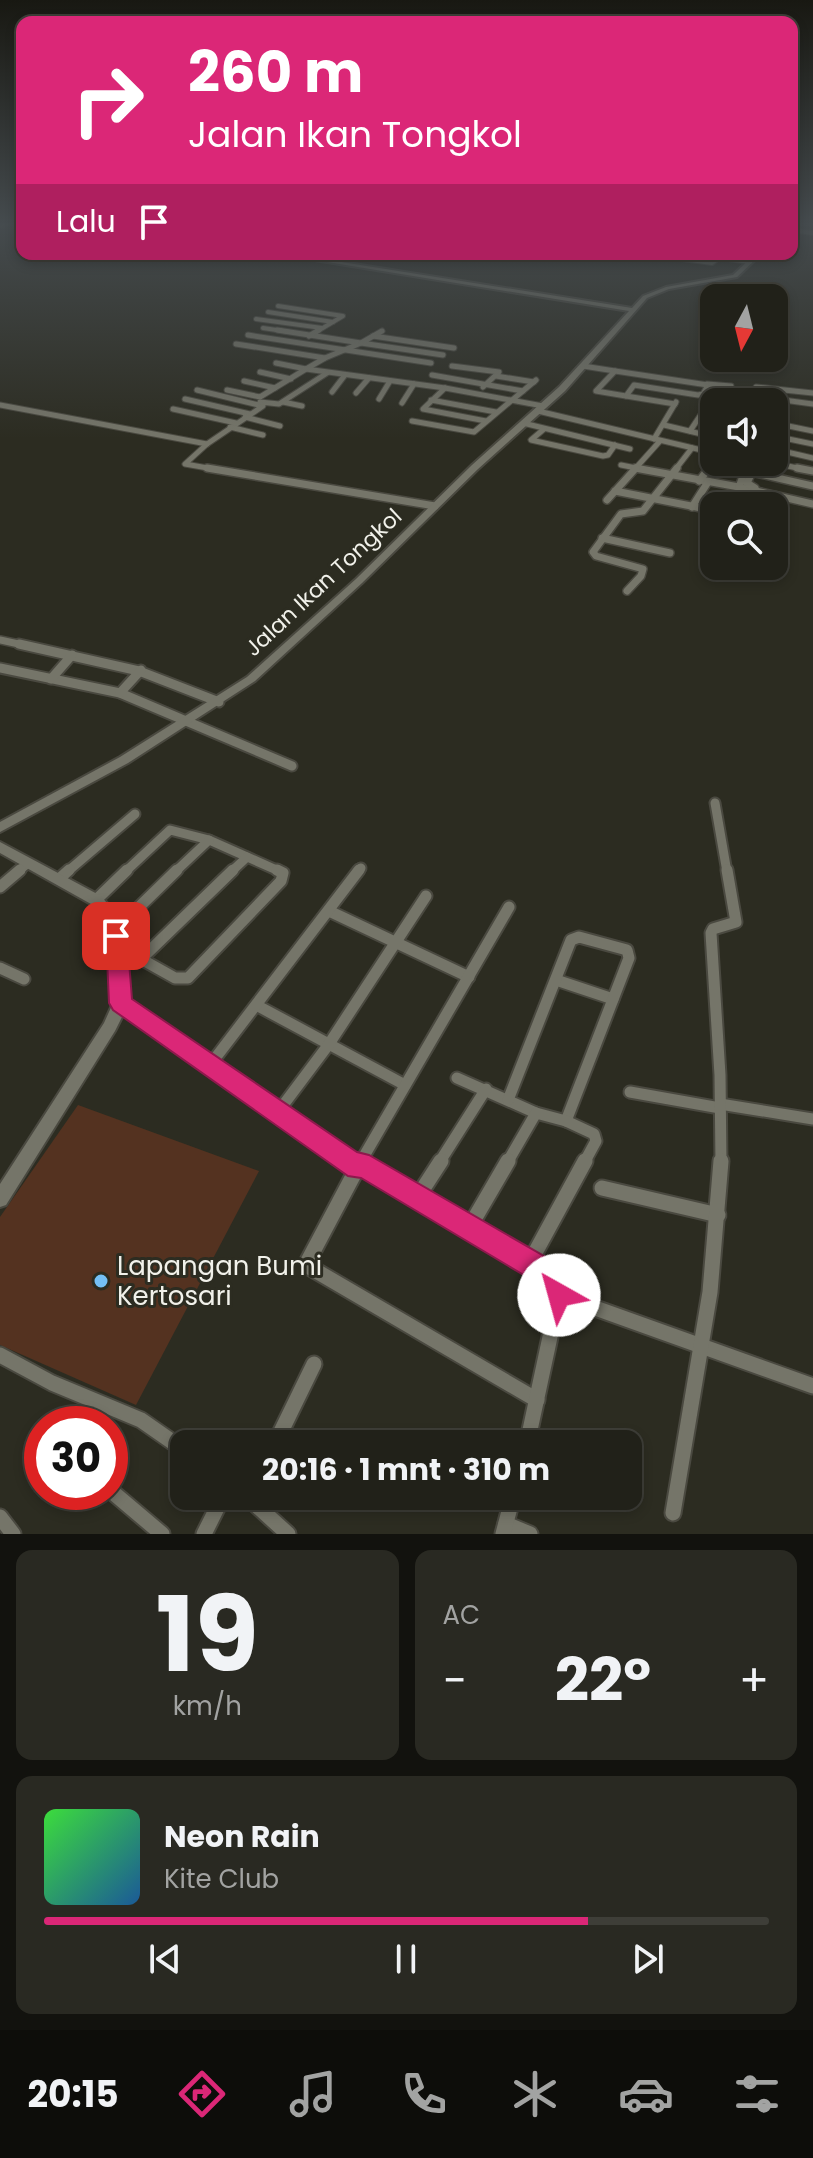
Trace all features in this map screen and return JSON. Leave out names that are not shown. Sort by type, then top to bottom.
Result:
[{"type":"street","points":[[542,296],[632,310]]},
{"type":"street","name":"Jalan Ikan Tongkol","points":[[0,828],[124,760],[251,679],[541,408],[648,296]]},
{"type":"street","points":[[278,306],[343,316],[286,351]]},
{"type":"street","points":[[268,312],[333,322]]},
{"type":"street","points":[[256,319],[322,328]]},
{"type":"street","points":[[263,328],[443,355]]},
{"type":"street","points":[[327,373],[283,402],[273,405],[256,401],[325,358],[382,331]]},
{"type":"street","points":[[248,335],[431,363]]},
{"type":"street","points":[[373,336],[454,348]]},
{"type":"street","points":[[236,344],[325,358]]},
{"type":"street","points":[[276,363],[511,401],[596,426],[700,450]]},
{"type":"street","points":[[452,366],[497,371],[496,376]]},
{"type":"street","points":[[583,366],[731,386]]},
{"type":"street","points":[[615,371],[596,392],[675,404]]},
{"type":"street","points":[[260,372],[291,379]]},
{"type":"street","points":[[332,392],[345,375]]},
{"type":"street","points":[[432,375],[523,391]]},
{"type":"street","points":[[412,421],[472,433],[535,381],[496,376],[475,395]]},
{"type":"street","points":[[356,393],[369,378]]},
{"type":"street","points":[[658,389],[665,378]]},
{"type":"street","points":[[244,381],[275,388]]},
{"type":"street","points":[[379,399],[390,381]]},
{"type":"street","points":[[402,403],[412,384]]},
{"type":"street","points":[[626,397],[633,386],[701,395],[707,384]]},
{"type":"street","points":[[444,389],[423,409],[486,421]]},
{"type":"street","points":[[197,390],[263,405],[184,464],[435,506]]},
{"type":"street","points":[[227,390],[260,397]]},
{"type":"street","points":[[788,390],[813,393]]},
{"type":"street","points":[[607,500],[657,440],[682,392]]},
{"type":"street","points":[[183,411],[214,394]]},
{"type":"street","points":[[632,408],[637,398]]},
{"type":"street","points":[[185,399],[280,426]]},
{"type":"street","points":[[431,400],[496,412]]},
{"type":"street","points":[[283,402],[302,406]]},
{"type":"street","points":[[788,403],[813,404]]},
{"type":"street","points":[[0,405],[207,444]]},
{"type":"street","points":[[173,409],[263,435]]},
{"type":"street","points":[[690,431],[700,416]]},
{"type":"street","points":[[523,423],[630,449]]},
{"type":"street","points":[[664,425],[700,434]]},
{"type":"street","points":[[583,437],[596,426]]},
{"type":"street","points":[[788,426],[813,431]]},
{"type":"street","points":[[544,429],[531,440],[603,456],[608,455],[615,445]]},
{"type":"street","points":[[788,439],[813,444]]},
{"type":"street","points":[[627,591],[641,576],[643,569],[594,555],[602,538],[621,514],[640,514],[692,448]]},
{"type":"street","points":[[788,452],[813,458]]},
{"type":"street","points":[[621,465],[813,502]]},
{"type":"street","points":[[788,466],[813,471]]},
{"type":"street","points":[[699,481],[703,476]]},
{"type":"street","points":[[739,487],[743,476]]},
{"type":"street","points":[[750,476],[749,486],[813,502]]},
{"type":"street","points":[[769,476],[813,486]]},
{"type":"street","points":[[692,507],[708,482]]},
{"type":"street","points":[[615,491],[700,508]]},
{"type":"street","points":[[602,538],[670,553]]},
{"type":"street","points":[[0,640],[141,670],[177,681],[219,702]]},
{"type":"street","points":[[51,679],[72,655]]},
{"type":"street","points":[[0,668],[120,693],[292,766]]},
{"type":"street","points":[[120,693],[141,670]]},
{"type":"street","points":[[673,1513],[703,1346],[718,1215],[720,1106],[711,933],[719,926],[734,924],[736,914],[715,803]]},
{"type":"street","points":[[59,879],[135,814]]},
{"type":"street","points":[[96,900],[170,830],[209,840],[283,873],[281,881],[188,978],[175,978],[116,945]]},
{"type":"street","points":[[113,923],[134,912],[209,840]]},
{"type":"street","points":[[0,847],[96,900],[113,923],[121,1003],[110,1027],[0,1199]]},
{"type":"street","points":[[140,960],[247,857]]},
{"type":"street","points":[[0,887],[27,864]]},
{"type":"street","points":[[210,1065],[361,868]]},
{"type":"street","points":[[278,1112],[329,1044],[426,896]]},
{"type":"street","points":[[509,907],[358,1165],[310,1254],[311,1268],[537,1400]]},
{"type":"street","points":[[329,911],[469,977]]},
{"type":"street","points":[[508,1100],[574,937],[627,950],[629,958],[566,1121]]},
{"type":"street","points":[[0,968],[24,979]]},
{"type":"street","points":[[556,980],[613,999]]},
{"type":"street","points":[[121,1003],[358,1165],[553,1277],[559,1295],[530,1430]]},
{"type":"street","points":[[258,1006],[405,1085]]},
{"type":"street","points":[[457,1078],[536,1113],[566,1121],[594,1134],[596,1141],[530,1262]]},
{"type":"street","points":[[417,1198],[486,1089]]},
{"type":"street","points":[[630,1092],[813,1119]]},
{"type":"street","points":[[469,1228],[536,1113]]},
{"type":"street","points":[[602,1188],[718,1215]]},
{"type":"street","points":[[559,1295],[813,1386]]},
{"type":"street","points":[[0,1355],[52,1383],[141,1420],[170,1440]]},
{"type":"street","points":[[282,1430],[314,1364]]},
{"type":"street","points":[[128,1505],[162,1534]]},
{"type":"street","points":[[204,1534],[216,1510]]},
{"type":"street","points":[[262,1510],[288,1534]]},
{"type":"street","points":[[0,1517],[13,1534]]},
{"type":"street","points":[[504,1529],[530,1534]]},
{"type":"shaded area","name":"Lapangan Bumi Kertosari","points":[[78,1105],[259,1171],[136,1405],[0,1345],[0,1217]]},
{"type":"place","name":"Lapangan Bumi Kertosari","points":[[101,1281]]},
{"type":"route","points":[[116,936],[121,1003],[357,1167],[360,1163],[427,1206],[553,1277],[559,1295]]}]
